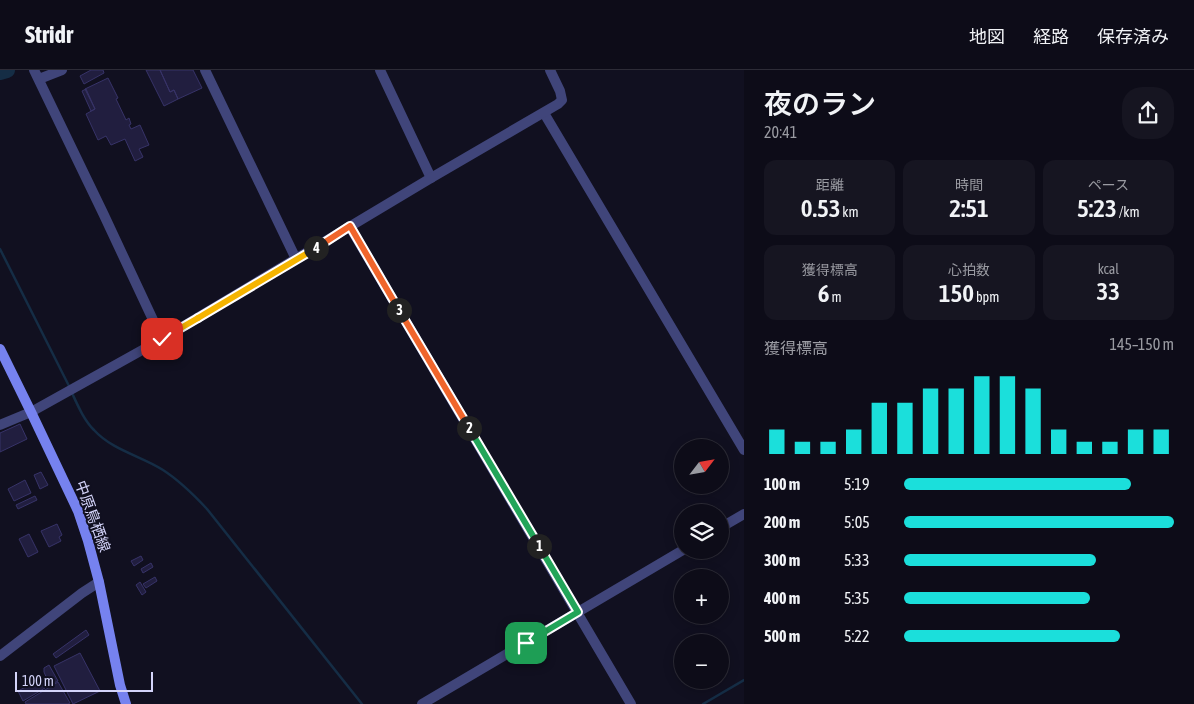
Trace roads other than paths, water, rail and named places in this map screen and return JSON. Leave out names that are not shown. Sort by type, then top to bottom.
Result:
[{"type":"main road","name":"中原鳥栖線","points":[[0,349],[32,412],[78,511],[100,582],[120,686],[126,704]]},
{"type":"street","points":[[62,70],[36,73],[162,339]]},
{"type":"street","points":[[206,70],[296,259]]},
{"type":"street","points":[[380,70],[431,178]]},
{"type":"street","points":[[0,426],[32,412],[162,339],[558,104],[562,100],[560,91],[550,70]]},
{"type":"street","points":[[544,113],[744,450]]},
{"type":"street","points":[[350,226],[632,704]]},
{"type":"street","points":[[729,523],[744,514]]},
{"type":"street","points":[[422,704],[674,555]]},
{"type":"street","points":[[0,656],[82,593],[100,582]]},
{"type":"waterway","points":[[0,72],[7,70]]},
{"type":"waterway","points":[[0,249],[70,388]]},
{"type":"waterway","points":[[72,393],[87,422],[101,437],[118,448],[163,470],[186,488],[207,509],[362,704]]},
{"type":"waterway","points":[[703,704],[744,680]]}]
